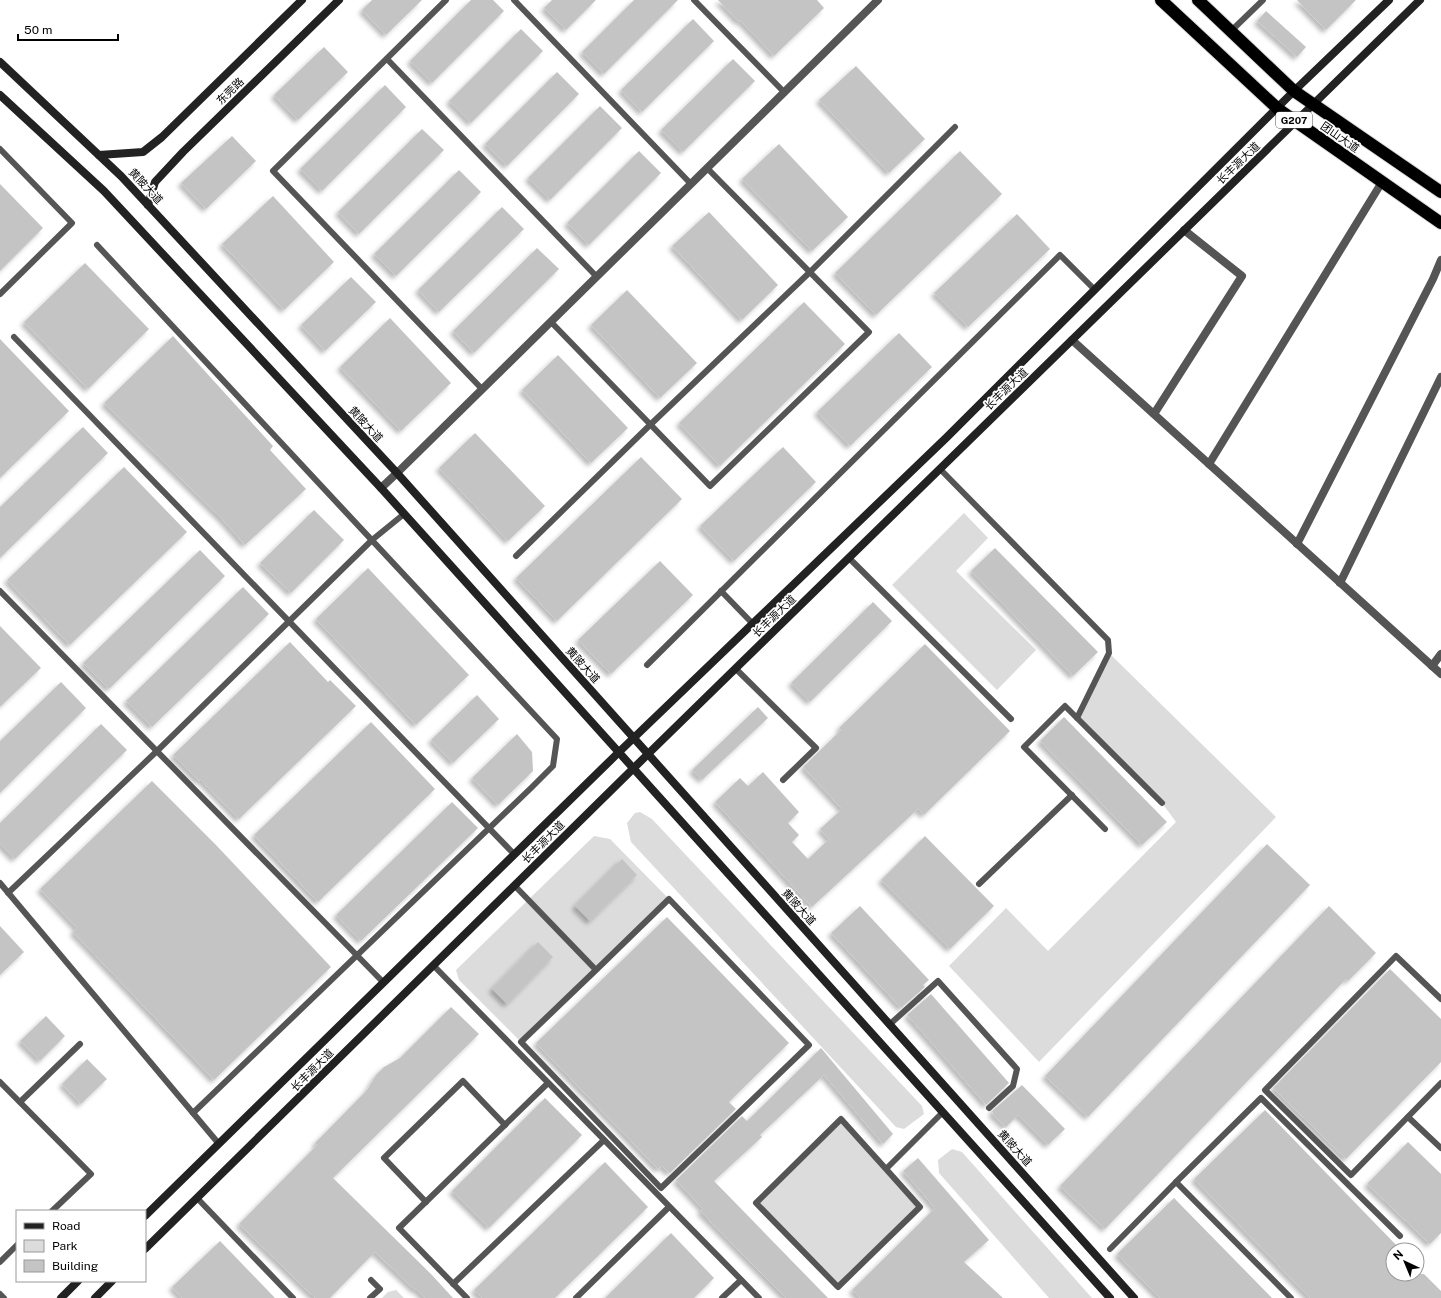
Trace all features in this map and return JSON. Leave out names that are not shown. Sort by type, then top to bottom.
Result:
[{"type":"highway","name":"团山大道","points":[[1161,0],[1278,109],[1441,223]]},
{"type":"highway","name":"团山大道","points":[[1198,0],[1294,91],[1441,192]]},
{"type":"street","name":"东莞路","points":[[99,155],[143,152],[162,137],[302,0]]},
{"type":"street","name":"东莞路","points":[[148,205],[155,182],[183,152],[339,0]]},
{"type":"street","points":[[381,488],[878,0]]},
{"type":"street","name":"长丰源大道","points":[[146,1215],[514,854],[946,438],[1278,109],[1294,91],[1389,0]]},
{"type":"street","name":"长丰源大道","points":[[146,1248],[648,754],[1420,0]]},
{"type":"street","name":"黄陂大道","points":[[0,62],[121,176],[397,473],[633,739],[1134,1298]]},
{"type":"street","points":[[0,95],[104,192],[381,488],[1110,1298]]},
{"type":"street","points":[[1209,464],[1382,182]]},
{"type":"street","points":[[1154,414],[1232,289],[1242,276],[1184,230]]},
{"type":"street","points":[[1297,544],[1433,279],[1441,260]]},
{"type":"street","points":[[1072,340],[1441,674]]},
{"type":"street","points":[[1340,583],[1441,377]]},
{"type":"street","points":[[1432,666],[1441,654]]},
{"type":"street","points":[[61,1298],[77,1282]]},
{"type":"street","points":[[95,1298],[111,1282]]},
{"type":"lane","points":[[446,0],[273,171],[482,390]]},
{"type":"lane","points":[[514,0],[691,184]]},
{"type":"lane","points":[[694,0],[784,92]]},
{"type":"lane","points":[[1232,31],[1263,0]]},
{"type":"lane","points":[[387,59],[596,277]]},
{"type":"lane","points":[[516,556],[650,424],[810,272],[955,127]]},
{"type":"lane","points":[[0,149],[72,223],[0,294]]},
{"type":"lane","points":[[551,322],[710,486],[869,332],[707,168]]},
{"type":"lane","points":[[97,245],[556,739],[553,766],[532,788],[488,828],[193,1113]]},
{"type":"lane","points":[[647,664],[1060,255],[1095,290]]},
{"type":"lane","points":[[14,337],[514,854]]},
{"type":"lane","points":[[940,469],[1108,640],[1109,653],[1077,718]]},
{"type":"lane","points":[[8,893],[157,751],[372,540],[404,514]]},
{"type":"lane","points":[[849,558],[1011,719]]},
{"type":"lane","points":[[0,591],[383,982]]},
{"type":"lane","points":[[721,591],[753,624]]},
{"type":"lane","points":[[736,669],[816,748],[783,780]]},
{"type":"lane","points":[[1105,829],[1024,747],[1065,706],[1162,803]]},
{"type":"lane","points":[[979,884],[1072,795]]},
{"type":"lane","points":[[0,883],[218,1144]]},
{"type":"lane","points":[[514,886],[596,970]]},
{"type":"lane","points":[[668,899],[809,1045],[661,1188],[520,1042],[596,970],[668,899]]},
{"type":"lane","points":[[1441,999],[1396,956],[1265,1090],[1351,1175],[1441,1083]]},
{"type":"lane","points":[[433,965],[759,1298]]},
{"type":"lane","points":[[890,1024],[938,981],[1018,1069],[1012,1086],[989,1108]]},
{"type":"lane","points":[[20,1102],[80,1044]]},
{"type":"lane","points":[[426,1202],[384,1158],[464,1081],[505,1125]]},
{"type":"lane","points":[[0,1082],[91,1174],[53,1210]]},
{"type":"lane","points":[[467,1298],[399,1228],[548,1083]]},
{"type":"lane","points":[[1110,1249],[1261,1098],[1400,1236]]},
{"type":"lane","points":[[886,1169],[942,1113]]},
{"type":"lane","points":[[1408,1117],[1441,1148]]},
{"type":"lane","points":[[841,1119],[886,1169],[920,1207],[838,1287],[756,1203],[841,1119]]},
{"type":"lane","points":[[454,1284],[604,1140]]},
{"type":"lane","points":[[1176,1182],[1291,1298]]},
{"type":"lane","points":[[197,1198],[293,1298]]},
{"type":"lane","points":[[576,1298],[669,1207]]},
{"type":"lane","points":[[0,1262],[16,1246]]},
{"type":"lane","points":[[370,1298],[380,1289],[371,1280]]},
{"type":"lane","points":[[722,1298],[741,1280]]},
{"type":"lane","points":[[0,1294],[4,1298]]},
{"type":"green space","points":[[964,513],[988,538],[956,571],[1036,650],[997,690],[892,585]]},
{"type":"green space","points":[[1109,653],[1276,817],[1039,1062],[949,966],[1006,908],[1048,951],[1176,822],[1162,803],[1077,718]]},
{"type":"green space","points":[[640,812],[652,819],[922,1106],[924,1114],[904,1129],[896,1127],[631,842],[627,823],[635,813]]},
{"type":"green space","points":[[594,836],[610,839],[669,899],[521,1042],[459,980],[456,970]]},
{"type":"green space","points":[[841,1119],[920,1207],[838,1287],[756,1203]]},
{"type":"green space","points":[[952,1149],[962,1152],[1092,1298],[1049,1298],[939,1173],[938,1160]]},
{"type":"green space","points":[[396,1290],[404,1298],[382,1298],[388,1292]]},
{"type":"building","points":[[372,0],[422,0],[386,35],[362,10]]},
{"type":"building","points":[[471,0],[493,0],[504,11],[432,83],[410,61]]},
{"type":"building","points":[[552,0],[596,0],[566,30],[544,8]]},
{"type":"building","points":[[634,0],[678,0],[604,74],[582,52]]},
{"type":"building","points":[[718,0],[817,0],[824,8],[774,56],[740,20],[739,22]]},
{"type":"building","points":[[1297,0],[1356,0],[1326,30]]},
{"type":"building","points":[[1266,11],[1306,47],[1297,57],[1257,21]]},
{"type":"building","points":[[693,19],[714,41],[642,112],[621,90]]},
{"type":"building","points":[[521,29],[543,51],[471,123],[449,101]]},
{"type":"building","points":[[324,47],[348,72],[298,120],[274,95]]},
{"type":"building","points":[[733,59],[755,81],[683,152],[661,130]]},
{"type":"building","points":[[856,66],[925,139],[889,173],[819,100]]},
{"type":"building","points":[[557,72],[579,94],[507,166],[485,144]]},
{"type":"building","points":[[385,85],[406,107],[322,191],[300,169]]},
{"type":"building","points":[[600,106],[622,128],[550,200],[528,178]]},
{"type":"building","points":[[422,129],[444,150],[359,234],[338,212]]},
{"type":"building","points":[[232,136],[256,161],[206,209],[181,183]]},
{"type":"building","points":[[779,144],[848,217],[812,251],[742,179]]},
{"type":"building","points":[[639,151],[661,173],[589,245],[567,223]]},
{"type":"building","points":[[960,151],[1002,194],[876,315],[835,273]]},
{"type":"building","points":[[459,170],[481,192],[396,276],[374,254]]},
{"type":"building","points":[[0,184],[43,228],[0,271]]},
{"type":"building","points":[[273,196],[334,262],[284,310],[222,244]]},
{"type":"building","points":[[502,207],[524,229],[439,312],[418,290]]},
{"type":"building","points":[[709,212],[778,285],[742,320],[672,246]]},
{"type":"building","points":[[1017,214],[1050,249],[968,327],[934,293]]},
{"type":"building","points":[[537,248],[559,269],[474,353],[453,331]]},
{"type":"building","points":[[85,263],[149,329],[88,389],[24,322]]},
{"type":"building","points":[[351,277],[376,302],[325,351],[301,325]]},
{"type":"building","points":[[627,290],[697,363],[660,398],[591,325]]},
{"type":"building","points":[[804,302],[845,344],[720,466],[679,423]]},
{"type":"building","points":[[390,318],[451,383],[401,431],[340,367]]},
{"type":"building","points":[[899,333],[932,367],[850,446],[817,412]]},
{"type":"building","points":[[173,336],[273,446],[270,450],[306,489],[245,545],[221,518],[104,403]]},
{"type":"building","points":[[0,339],[69,411],[0,478]]},
{"type":"building","points":[[558,355],[628,428],[591,463],[522,390]]},
{"type":"building","points":[[83,427],[108,453],[0,558],[0,507]]},
{"type":"building","points":[[475,433],[545,506],[508,541],[439,468]]},
{"type":"building","points":[[783,447],[816,482],[734,561],[700,526]]},
{"type":"building","points":[[641,457],[682,499],[557,621],[516,578]]},
{"type":"building","points":[[124,467],[187,532],[70,645],[7,580]]},
{"type":"building","points":[[314,510],[344,540],[291,593],[260,563]]},
{"type":"building","points":[[995,548],[1098,652],[1073,676],[971,571]]},
{"type":"building","points":[[200,550],[225,576],[109,689],[83,663]]},
{"type":"building","points":[[660,561],[693,595],[611,674],[578,640]]},
{"type":"building","points":[[368,568],[469,675],[416,725],[316,619]]},
{"type":"building","points":[[243,587],[269,614],[152,727],[126,701]]},
{"type":"building","points":[[873,602],[892,621],[810,702],[791,683]]},
{"type":"building","points":[[0,626],[41,668],[0,707]]},
{"type":"building","points":[[290,642],[328,682],[330,680],[356,706],[239,819],[200,779],[199,781],[173,755]]},
{"type":"building","points":[[925,644],[1010,731],[924,815],[918,809],[812,907],[715,802],[740,778],[748,786],[763,772],[799,812],[788,823],[799,835],[792,842],[808,859],[829,839],[820,829],[842,809],[803,767],[841,730],[839,728]]},
{"type":"building","points":[[61,682],[86,708],[0,793],[0,741]]},
{"type":"building","points":[[477,695],[499,719],[453,763],[431,740]]},
{"type":"building","points":[[758,707],[768,718],[702,780],[692,770]]},
{"type":"building","points":[[1064,717],[1167,822],[1142,845],[1040,741]]},
{"type":"building","points":[[371,722],[435,789],[318,902],[254,835]]},
{"type":"building","points":[[101,724],[127,750],[15,859],[0,844],[0,823]]},
{"type":"building","points":[[517,734],[532,752],[533,771],[498,805],[472,778]]},
{"type":"building","points":[[152,781],[216,845],[331,967],[214,1080],[73,932],[77,928],[40,889]]},
{"type":"building","points":[[452,802],[478,828],[361,941],[336,915]]},
{"type":"building","points":[[925,836],[994,906],[950,949],[881,880]]},
{"type":"building","points":[[1267,844],[1310,885],[1088,1117],[1045,1076]]},
{"type":"building","points":[[622,859],[637,875],[590,921],[575,906]]},
{"type":"building","points":[[860,906],[929,980],[923,985],[925,987],[901,1008],[831,933]]},
{"type":"building","points":[[1329,906],[1376,953],[1348,981],[1346,979],[1105,1229],[1060,1186]]},
{"type":"building","points":[[667,917],[789,1043],[729,1102],[736,1109],[670,1173],[662,1166],[658,1169],[536,1043]]},
{"type":"building","points":[[0,926],[24,952],[0,975]]},
{"type":"building","points":[[538,942],[553,957],[507,1004],[492,989]]},
{"type":"building","points":[[1390,969],[1441,1019],[1441,1062],[1346,1159],[1273,1088]]},
{"type":"building","points":[[931,994],[1009,1083],[986,1105],[907,1015]]},
{"type":"building","points":[[451,1007],[479,1034],[333,1178],[431,1274],[453,1298],[425,1298],[375,1252],[330,1298],[315,1298],[239,1224],[317,1145],[315,1143],[367,1090],[376,1075],[384,1067],[400,1058]]},
{"type":"building","points":[[46,1016],[65,1036],[40,1061],[20,1041]]},
{"type":"building","points":[[821,1048],[893,1134],[883,1144],[824,1075],[760,1135],[762,1137],[714,1181],[828,1298],[786,1298],[700,1211],[703,1209],[676,1180],[742,1116],[747,1121]]},
{"type":"building","points":[[87,1059],[107,1079],[81,1104],[62,1084]]},
{"type":"building","points":[[1022,1085],[1065,1129],[1048,1145],[1018,1115],[1006,1127],[992,1114],[992,1111]]},
{"type":"building","points":[[545,1098],[582,1135],[489,1228],[452,1191]]},
{"type":"building","points":[[1265,1110],[1393,1242],[1385,1242],[1385,1282],[1425,1282],[1425,1275],[1441,1291],[1441,1298],[1310,1298],[1194,1179]]},
{"type":"building","points":[[1408,1142],[1441,1174],[1441,1233],[1430,1244],[1367,1184]]},
{"type":"building","points":[[918,1158],[989,1240],[964,1262],[1003,1298],[860,1298],[852,1290],[935,1208],[903,1171]]},
{"type":"building","points":[[605,1162],[648,1207],[555,1298],[482,1298],[474,1290]]},
{"type":"building","points":[[1174,1198],[1272,1298],[1160,1298],[1117,1254]]},
{"type":"building","points":[[671,1233],[714,1278],[694,1298],[605,1298]]},
{"type":"building","points":[[220,1241],[275,1298],[182,1298],[172,1287]]}]
